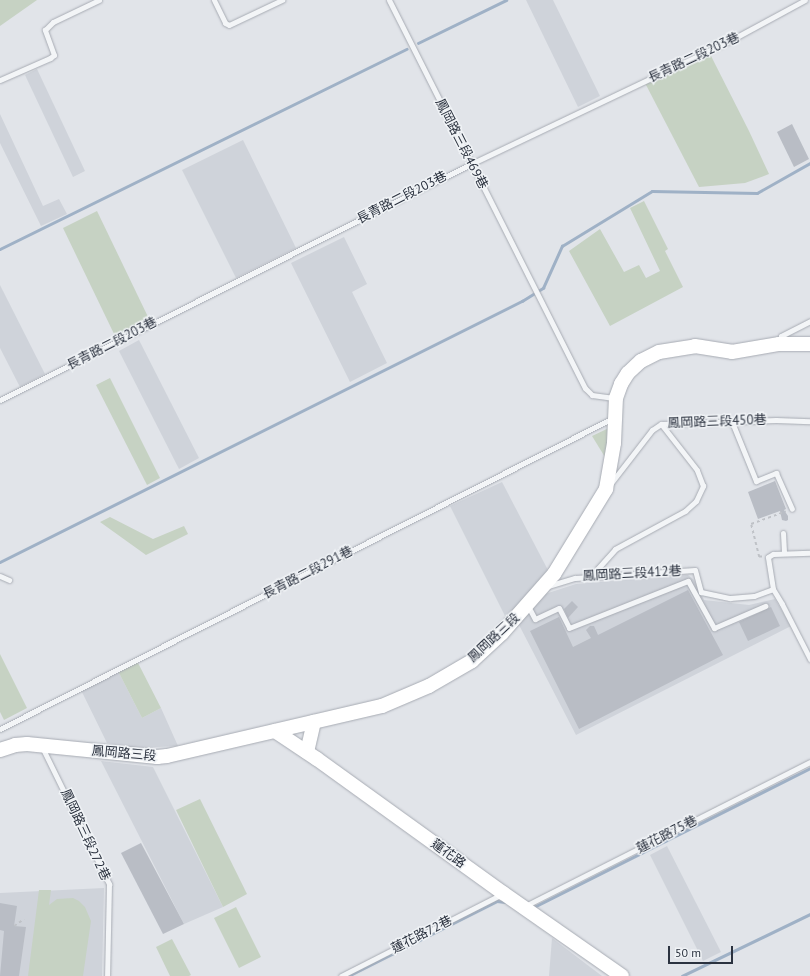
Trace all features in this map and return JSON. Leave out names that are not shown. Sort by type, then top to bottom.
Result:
[{"type":"street","name":"鳳岡路三段","points":[[0,750],[15,745],[42,746],[157,757],[382,706],[429,686],[472,661],[502,633],[554,574],[606,489],[614,443],[616,398],[621,384],[628,373],[641,361],[659,352],[695,346],[732,352],[780,344],[810,344]]},
{"type":"street","points":[[307,752],[314,722]]},
{"type":"street","name":"蓮花路","points":[[275,731],[307,752],[503,893],[622,976]]},
{"type":"lane","points":[[0,80],[50,58],[54,54],[45,30],[53,22],[99,0]]},
{"type":"lane","points":[[214,0],[225,23],[229,25],[282,0]]},
{"type":"lane","name":"鳳岡路三段469巷","points":[[389,0],[533,288],[585,388],[592,395],[616,398]]},
{"type":"lane","name":"長青路二段203巷","points":[[0,400],[471,164],[731,40],[805,0]]},
{"type":"lane","points":[[780,344],[781,336],[810,321]]},
{"type":"lane","name":"長青路二段291巷","points":[[0,728],[615,417]]},
{"type":"lane","name":"鳳岡路三段450巷","points":[[606,489],[652,430],[661,424],[776,420],[810,421]]},
{"type":"lane","points":[[732,422],[756,481],[776,473],[792,509]]},
{"type":"lane","points":[[591,576],[615,549],[685,510],[696,501],[703,486],[697,470],[661,424]]},
{"type":"lane","points":[[783,533],[784,553]]},
{"type":"lane","points":[[810,553],[784,553],[768,556],[772,589],[782,604],[810,659]]},
{"type":"lane","name":"鳳岡路三段412巷","points":[[542,588],[575,578],[591,576],[610,577],[695,570],[701,592],[730,598],[754,596],[772,589]]},
{"type":"lane","points":[[0,576],[9,580]]},
{"type":"lane","points":[[527,606],[535,619],[559,608],[569,628],[688,581],[714,628],[765,606]]},
{"type":"lane","name":"鳳岡路三段272巷","points":[[42,746],[109,884],[107,976]]},
{"type":"lane","name":"蓮花路75巷","points":[[524,907],[810,762]]},
{"type":"lane","name":"蓮花路72巷","points":[[341,976],[503,893]]},
{"type":"path","points":[[768,556],[759,557],[751,524],[792,509]]},
{"type":"path","points":[[14,926],[24,918]]},
{"type":"shaded area","points":[[526,0],[553,0],[600,96],[578,107]]},
{"type":"shaded area","points":[[37,69],[85,171],[73,177],[25,75]]},
{"type":"shaded area","points":[[0,114],[43,206],[59,199],[67,214],[41,226],[0,143]]},
{"type":"shaded area","points":[[243,140],[296,248],[236,278],[182,170]]},
{"type":"shaded area","points":[[344,237],[367,284],[352,292],[387,363],[350,382],[291,263]]},
{"type":"shaded area","points":[[0,285],[45,374],[20,387],[0,348]]},
{"type":"shaded area","points":[[139,340],[199,458],[179,469],[119,351]]},
{"type":"shaded area","points":[[502,482],[550,574],[508,622],[450,506]]},
{"type":"shaded area","points":[[688,575],[694,580],[704,600],[749,605],[775,599],[791,626],[576,735],[518,623],[542,595],[576,584]]},
{"type":"shaded area","points":[[118,671],[142,718],[161,708],[178,746],[137,748],[107,743],[81,690]]},
{"type":"shaded area","points":[[101,761],[153,767],[223,907],[184,924]]},
{"type":"shaded area","points":[[667,846],[721,952],[703,961],[650,855]]},
{"type":"shaded area","points":[[104,888],[102,976],[0,976],[0,893]]},
{"type":"shaded area","points":[[552,938],[602,976],[549,976]]},
{"type":"green space","points":[[0,0],[37,0],[0,26]]},
{"type":"green space","points":[[709,52],[769,174],[745,183],[699,187],[645,83]]},
{"type":"green space","points":[[644,201],[668,249],[665,251],[683,287],[610,326],[569,251],[600,229],[624,272],[639,265],[646,278],[660,271],[630,208]]},
{"type":"green space","points":[[97,211],[150,321],[116,338],[63,228]]},
{"type":"green space","points":[[110,378],[160,478],[147,485],[96,385]]},
{"type":"green space","points":[[611,427],[608,462],[592,436]]},
{"type":"green space","points":[[110,517],[153,539],[184,526],[188,534],[146,555],[100,522]]},
{"type":"green space","points":[[0,654],[27,708],[4,720],[0,712]]},
{"type":"green space","points":[[137,661],[161,708],[142,718],[118,671]]},
{"type":"green space","points":[[200,799],[247,894],[223,907],[176,810]]},
{"type":"green space","points":[[39,890],[51,890],[49,905],[57,899],[73,898],[85,907],[91,921],[83,976],[28,976]]},
{"type":"green space","points":[[236,907],[261,957],[239,968],[214,918]]},
{"type":"green space","points":[[172,939],[191,975],[189,976],[170,976],[156,947]]},
{"type":"building","points":[[792,124],[809,159],[794,167],[777,132]]},
{"type":"building","points":[[775,481],[786,509],[784,510],[788,516],[788,520],[782,520],[780,511],[758,519],[748,492]]},
{"type":"building","points":[[688,590],[723,655],[579,729],[530,631],[559,617],[573,647],[591,638],[586,630],[590,626],[594,626],[598,635]]},
{"type":"building","points":[[572,601],[578,607],[568,618],[564,609]]},
{"type":"building","points":[[771,607],[780,626],[748,641],[739,622]]},
{"type":"building","points":[[141,843],[184,924],[163,934],[121,853]]},
{"type":"building","points":[[0,903],[17,906],[14,926],[26,927],[19,976],[0,976],[4,931],[0,930]]},
{"type":"waterway","points":[[418,43],[506,0]]},
{"type":"waterway","points":[[0,249],[406,49]]},
{"type":"waterway","points":[[0,562],[522,301],[543,288],[562,246],[652,191],[757,193],[810,163]]},
{"type":"waterway","points":[[534,907],[810,768]]},
{"type":"waterway","points":[[348,976],[497,901],[505,902]]},
{"type":"waterway","points":[[682,976],[810,914]]}]
